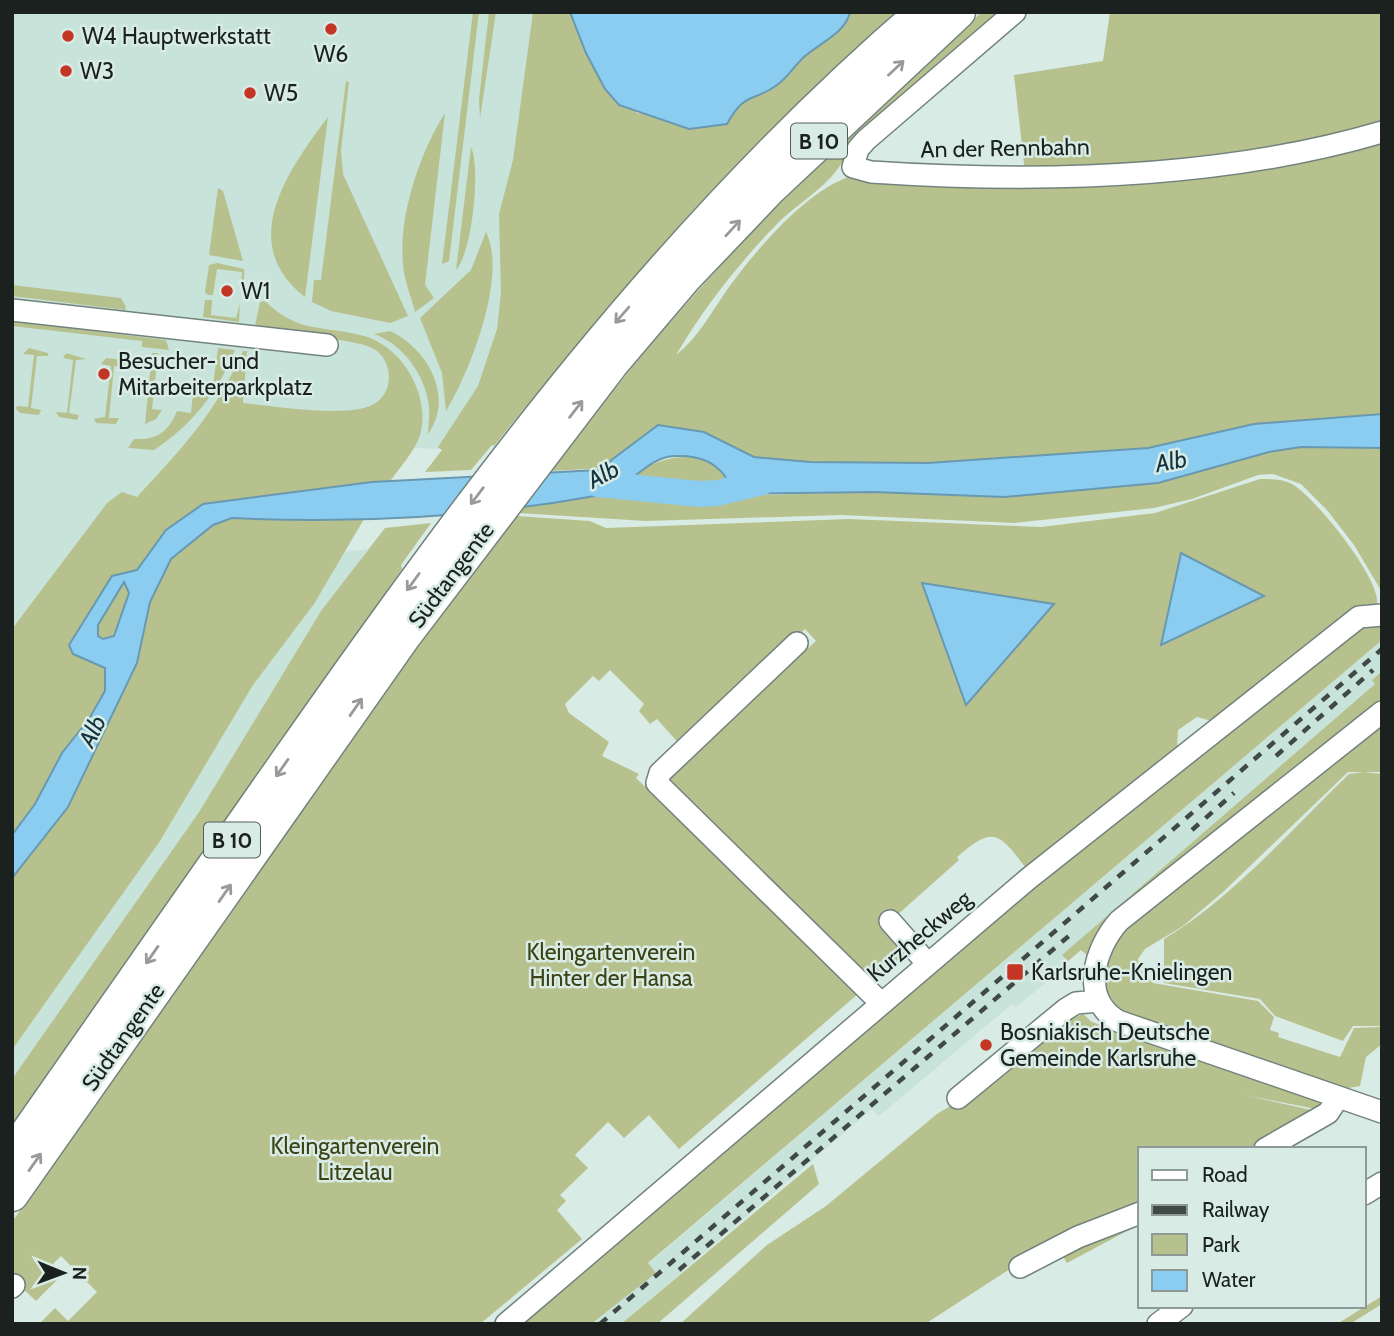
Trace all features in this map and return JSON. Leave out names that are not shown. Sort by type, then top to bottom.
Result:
[{"type":"highway","name":"Südtangente","points":[[12,1154],[453,527],[591,351],[751,173],[922,12]]},
{"type":"highway","name":"Südtangente","points":[[12,1195],[404,638],[534,463],[612,364],[687,277],[771,188],[959,12]]},
{"type":"street","name":"An der Rennbahn","points":[[1014,12],[866,140],[858,149],[853,167],[871,172],[996,178],[1195,168],[1348,142],[1382,132]]},
{"type":"street","points":[[12,310],[327,345]]},
{"type":"street","name":"Kurzheckweg","points":[[506,1324],[1028,878],[1359,617],[1382,615]]},
{"type":"street","points":[[797,643],[660,773],[657,783],[880,1002]]},
{"type":"street","points":[[1382,712],[1119,921],[1098,952],[1095,982],[1099,1001],[1118,1021],[1382,1112]]},
{"type":"street","points":[[890,921],[927,963]]},
{"type":"street","points":[[958,1098],[1066,1009],[1076,1003],[1099,1001]]},
{"type":"street","points":[[1268,1147],[1328,1112],[1338,1098]]},
{"type":"street","points":[[1366,1193],[1382,1183]]},
{"type":"street","points":[[1020,1267],[1077,1237],[1138,1214]]},
{"type":"street","points":[[1158,1324],[1179,1308]]},
{"type":"shaded area","points":[[12,12],[542,12],[498,338],[487,375],[442,449],[413,448],[417,438],[180,450],[137,497],[107,503],[12,629]]},
{"type":"shaded area","points":[[367,549],[357,567],[321,611],[199,812],[12,1079],[12,1050],[160,841],[253,685],[314,604],[344,552]]},
{"type":"shaded area","points":[[1382,640],[1382,671],[1372,679],[1375,684],[1109,914],[1090,941],[1047,982],[1016,1007],[1012,1004],[879,1116],[872,1109],[621,1324],[591,1324],[655,1273],[648,1264]]},
{"type":"green space","points":[[473,12],[479,12],[449,261],[442,264]]},
{"type":"green space","points":[[489,12],[496,12],[480,118],[479,100]]},
{"type":"green space","points":[[533,12],[570,12],[586,53],[637,113],[727,124],[737,106],[748,97],[775,87],[801,59],[849,19],[850,12],[898,12],[737,166],[588,331],[494,446],[492,445],[471,470],[425,472],[442,450],[438,447],[478,386],[497,329],[501,293],[499,214],[513,160]]},
{"type":"green space","points":[[982,12],[1010,12],[845,157],[823,185],[776,225],[722,287],[676,355],[698,332],[754,255],[785,221],[820,192],[855,175],[1047,180],[1382,134],[1382,414],[1254,424],[1148,448],[928,463],[810,462],[754,457],[704,432],[658,425],[604,468],[551,471],[649,347],[754,230],[865,118]]},
{"type":"green space","points":[[1110,12],[1382,12],[1382,127],[1193,163],[1025,172],[1014,75],[1103,61]]},
{"type":"green space","points":[[346,81],[349,82],[341,151],[343,174],[408,316],[390,323],[331,311],[312,302],[314,280],[321,280]]},
{"type":"green space","points":[[445,113],[425,285],[434,298],[415,312],[404,270],[404,226],[419,166]]},
{"type":"green space","points":[[328,117],[305,297],[284,276],[274,253],[271,230],[285,183],[298,159]]},
{"type":"green space","points":[[471,147],[475,173],[473,210],[466,247],[456,270]]},
{"type":"green space","points":[[218,188],[223,191],[243,261],[209,255]]},
{"type":"green space","points":[[486,232],[492,250],[489,297],[475,349],[446,411],[442,373],[420,318],[471,270]]},
{"type":"green space","points":[[217,263],[244,269],[244,287],[241,287],[242,272],[217,269],[213,295],[208,295],[205,292],[209,265]]},
{"type":"green space","points":[[12,285],[121,298],[126,307],[125,310],[12,296]]},
{"type":"green space","points":[[205,300],[212,300],[211,315],[236,318],[240,303],[239,322],[203,317]]},
{"type":"green space","points":[[265,301],[277,312],[300,324],[364,336],[391,351],[411,375],[417,389],[422,420],[418,441],[391,480],[360,484],[352,518],[364,519],[314,604],[253,685],[160,841],[12,1050],[12,629],[107,503],[122,492],[137,497],[183,445],[209,412],[243,351],[247,351],[243,403],[345,411],[372,405],[380,400],[388,385],[385,360],[372,348],[333,339],[254,331],[260,302]]},
{"type":"green space","points":[[12,321],[166,340],[169,350],[142,347],[142,341],[12,326]]},
{"type":"green space","points":[[390,331],[415,349],[433,375],[439,405],[436,420],[428,434],[429,406],[418,372],[404,353],[374,334]]},
{"type":"green space","points":[[29,348],[48,353],[48,356],[37,356],[31,408],[41,410],[39,415],[20,413],[16,409],[17,406],[28,407],[34,355],[23,354]]},
{"type":"green space","points":[[218,348],[235,350],[221,380],[192,418],[154,450],[128,448],[134,439],[150,438],[161,433],[177,411],[191,413],[193,394],[208,395],[213,385]]},
{"type":"green space","points":[[66,353],[86,359],[76,360],[69,413],[79,415],[77,420],[59,417],[56,412],[67,413],[73,360],[63,358]]},
{"type":"green space","points":[[152,353],[158,353],[152,409],[162,410],[156,419],[145,424]]},
{"type":"green space","points":[[106,358],[124,360],[126,364],[126,367],[114,366],[109,418],[119,418],[116,424],[96,423],[94,419],[105,417],[111,366],[101,364]]},
{"type":"green space","points":[[1301,447],[1382,448],[1382,592],[1354,545],[1327,510],[1301,484],[1273,474],[1258,475],[1192,499],[1154,508],[1014,523],[841,515],[646,521],[518,513],[521,508],[614,489],[624,485],[638,471],[664,460],[677,458],[701,459],[713,465],[723,473],[731,486],[727,491],[761,495],[873,492],[1004,497],[1158,483],[1269,452]]},
{"type":"green space","points":[[1260,479],[1281,480],[1292,484],[1316,505],[1358,558],[1369,577],[1377,604],[1212,721],[1197,717],[1178,730],[1177,747],[1171,756],[1028,871],[1010,848],[996,837],[980,840],[970,847],[887,924],[909,950],[869,985],[664,778],[816,641],[805,629],[682,747],[657,719],[650,724],[639,711],[644,704],[610,670],[599,681],[593,676],[565,704],[569,713],[609,742],[602,756],[639,774],[636,778],[859,993],[679,1149],[649,1115],[624,1138],[608,1122],[575,1155],[588,1168],[560,1195],[566,1201],[557,1210],[582,1239],[480,1324],[39,1324],[55,1308],[68,1321],[97,1292],[61,1256],[52,1265],[62,1275],[36,1301],[19,1285],[12,1283],[12,1222],[425,633],[494,539],[497,542],[517,516],[590,521],[606,528],[849,519],[1041,527],[1155,513]]},
{"type":"green space","points":[[431,523],[401,565],[402,569],[12,1125],[12,1079],[199,812],[321,611],[385,528]]},
{"type":"green space","points":[[1382,620],[1382,640],[648,1263],[656,1273],[591,1324],[520,1324],[885,1009],[1360,622]]},
{"type":"green space","points":[[1382,671],[1382,706],[1090,958],[1081,950],[1068,961],[1062,955],[1375,684],[1372,680]]},
{"type":"green space","points":[[1382,724],[1382,772],[1348,772],[1223,892],[1183,926],[1145,949],[1138,959],[1140,969],[1153,983],[1258,1001],[1274,1017],[1270,1030],[1279,1033],[1278,1037],[1340,1057],[1354,1028],[1380,1027],[1382,1044],[1366,1057],[1360,1086],[1343,1089],[1129,1017],[1109,996],[1105,986],[1104,966],[1117,929]]},
{"type":"green space","points":[[1349,774],[1382,774],[1382,1026],[1353,1026],[1343,1041],[1275,1016],[1260,999],[1164,983],[1164,939],[1190,922],[1238,883]]},
{"type":"green space","points":[[1083,1014],[1092,1022],[1326,1100],[1326,1111],[1244,1095],[1320,1112],[1259,1147],[1138,1147],[1138,1208],[1019,1255],[1009,1262],[1013,1267],[925,1324],[680,1324],[767,1245],[826,1206],[937,1114],[967,1096],[1053,1027]]},
{"type":"green space","points":[[813,1164],[819,1184],[657,1324],[621,1324]]},
{"type":"green space","points":[[1138,1225],[1067,1263],[1059,1250]]},
{"type":"green space","points":[[1382,1296],[1382,1304],[1350,1324],[1337,1324],[1366,1308]]},
{"type":"water","points":[[570,12],[850,12],[837,32],[804,57],[777,85],[744,102],[727,124],[689,129],[619,105],[605,89],[586,53]]},
{"type":"water","name":"Alb","points":[[1382,414],[1382,448],[1301,447],[1269,452],[1158,483],[1004,497],[873,492],[728,494],[731,486],[715,466],[693,457],[675,456],[646,467],[611,492],[555,503],[417,517],[325,520],[232,518],[213,525],[171,559],[150,602],[137,663],[68,807],[12,878],[12,835],[35,804],[62,753],[89,719],[105,691],[105,668],[73,654],[69,645],[112,576],[137,570],[166,530],[203,504],[372,482],[598,470],[658,425],[704,432],[754,457],[810,462],[928,463],[1148,448],[1254,424]],"holes":[[[124,582],[129,593],[114,636],[103,639],[98,636],[98,625]]]},
{"type":"water","points":[[1181,553],[1264,596],[1161,645]]},
{"type":"water","points":[[922,583],[1054,604],[966,705]]},
{"type":"waterway","name":"Alb","points":[[598,484],[699,494],[718,493],[762,482]]},
{"type":"railway","points":[[600,1324],[1382,649]]},
{"type":"railway","points":[[1276,756],[1373,670]]},
{"type":"railway","points":[[1192,830],[1234,793]]},
{"type":"railway","points":[[679,1270],[1070,935]]},
{"type":"place","name":"W6","points":[[331,29]]},
{"type":"place","name":"W4 Hauptwerkstatt","points":[[68,36]]},
{"type":"place","name":"W3","points":[[66,71]]},
{"type":"place","name":"W5","points":[[250,93]]},
{"type":"place","name":"W1","points":[[227,291]]},
{"type":"place","name":"Besucher- und Mitarbeiterparkplatz","points":[[104,374]]},
{"type":"place","name":"Karlsruhe-Knielingen","points":[[1015,972]]},
{"type":"place","name":"Bosniakisch Deutsche Gemeinde Karlsruhe","points":[[986,1045]]},
{"type":"park label","name":"Kleingartenverein Hinter der Hansa","points":[[611,965]]},
{"type":"park label","name":"Kleingartenverein Litzelau","points":[[355,1159]]}]
